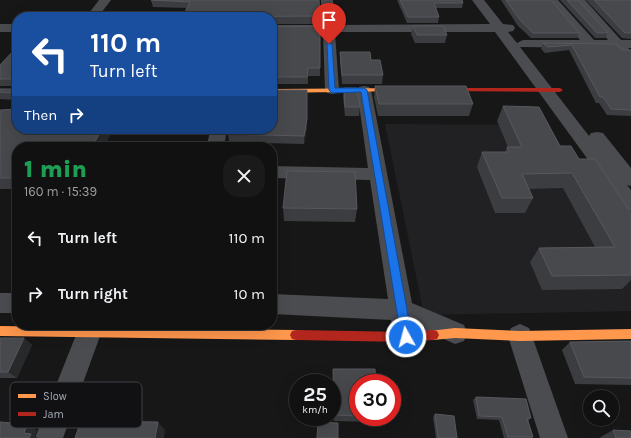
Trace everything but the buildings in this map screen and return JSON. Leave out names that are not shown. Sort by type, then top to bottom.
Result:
[{"type":"street","points":[[96,12],[105,0]]},
{"type":"street","points":[[327,0],[332,90]]},
{"type":"street","points":[[478,0],[523,44],[552,90],[631,180]]},
{"type":"street","points":[[488,0],[505,28],[552,90],[631,204]]},
{"type":"street","points":[[552,0],[590,44]]},
{"type":"street","points":[[579,0],[625,44],[631,58]]},
{"type":"street","points":[[0,28],[12,28]]},
{"type":"street","points":[[277,29],[505,28]]},
{"type":"street","points":[[523,44],[625,44]]},
{"type":"street","points":[[364,90],[403,310],[406,337]]},
{"type":"street","points":[[277,91],[411,90]]},
{"type":"street","points":[[427,90],[552,90]]},
{"type":"street","points":[[277,172],[379,174]]},
{"type":"street","points":[[0,303],[12,303]]},
{"type":"street","points":[[277,304],[403,310],[455,333]]},
{"type":"street","points":[[0,332],[60,330]]},
{"type":"street","points":[[70,382],[90,330]]},
{"type":"street","points":[[205,330],[406,337],[455,333],[520,336],[631,334]]},
{"type":"street","points":[[520,336],[554,438]]},
{"type":"street","points":[[49,438],[53,428]]},
{"type":"shaded area","points":[[385,124],[548,125],[631,256],[631,311],[424,315]]},
{"type":"traffic: slow","points":[[277,91],[404,90]]},
{"type":"traffic: slow","points":[[0,331],[296,335]]},
{"type":"traffic: slow","points":[[433,335],[455,333],[520,336],[631,334]]},
{"type":"traffic: jam","points":[[437,90],[560,90]]},
{"type":"traffic: jam","points":[[296,335],[406,337],[433,335]]},
{"type":"route","points":[[329,44],[332,90],[364,90],[403,310],[406,337]]}]
